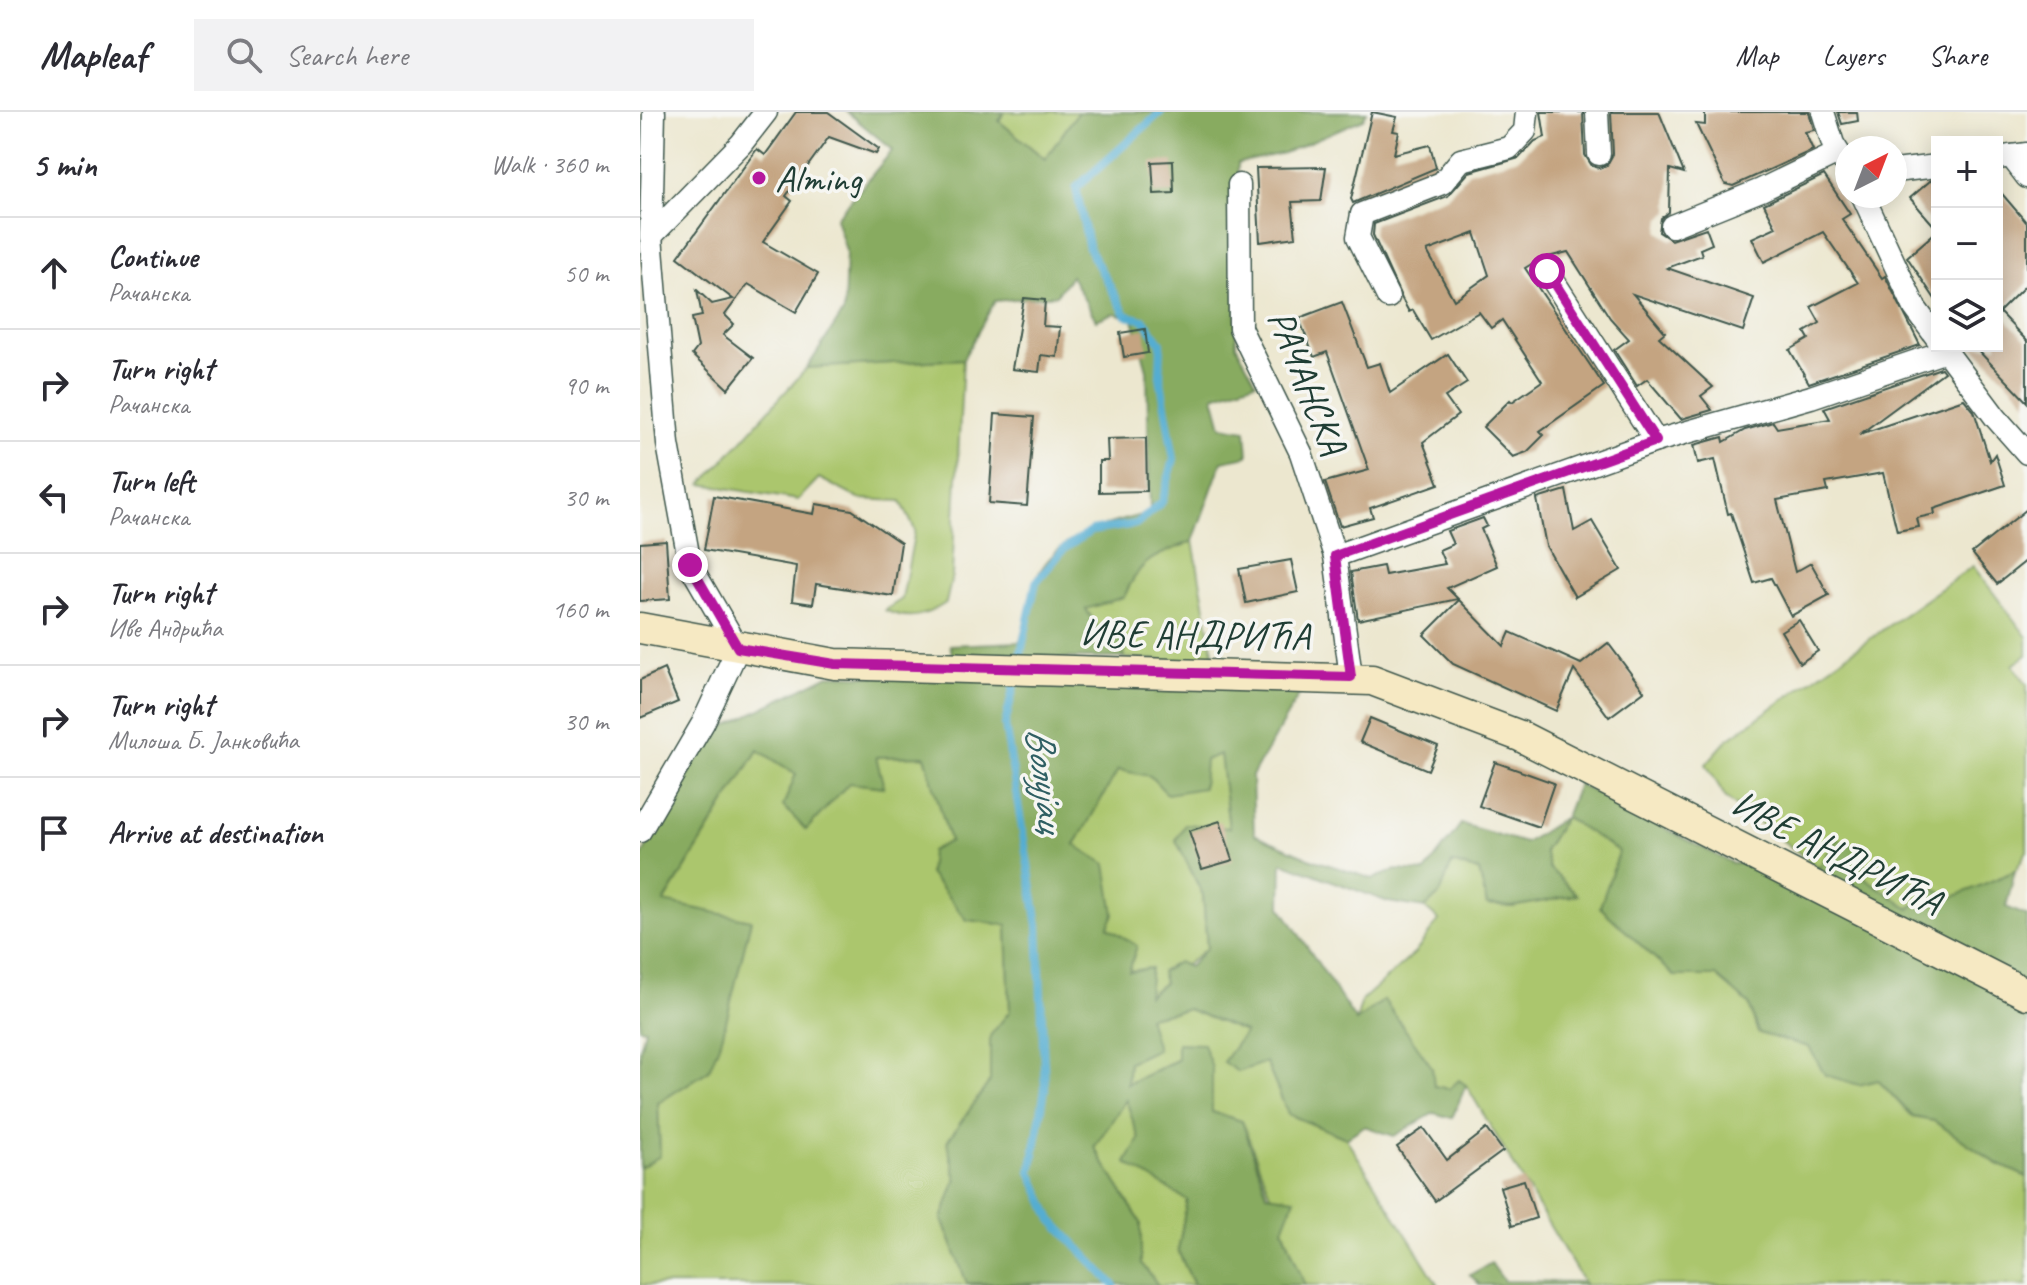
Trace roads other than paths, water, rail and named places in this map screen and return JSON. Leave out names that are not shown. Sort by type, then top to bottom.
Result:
[{"type":"street","points":[[640,831],[703,723],[738,648],[690,565],[668,444],[651,236],[654,112]]},
{"type":"street","points":[[651,236],[741,144],[766,112]]},
{"type":"street","points":[[1388,297],[1358,237],[1362,214],[1442,183],[1461,160],[1509,148],[1525,131],[1527,112]]},
{"type":"street","points":[[1597,112],[1599,154]]},
{"type":"street","points":[[1823,112],[1835,142]]},
{"type":"street","points":[[2012,156],[2027,177]]},
{"type":"street","points":[[1672,226],[1835,163]]},
{"type":"street","points":[[1907,170],[1931,167]]},
{"type":"street","name":"РАЧАНСКА","points":[[1239,185],[1240,328],[1301,453],[1335,556],[1351,677]]},
{"type":"street","points":[[1869,208],[1915,308],[1931,330]]},
{"type":"street","points":[[1547,271],[1656,441]]},
{"type":"street","points":[[1335,556],[1656,441],[1811,397],[1931,349]]},
{"type":"street","points":[[1947,352],[1996,418],[2027,453]]},
{"type":"street","name":"ИВЕ АНДРИЋА","points":[[640,628],[835,664],[1372,680],[1520,736],[2027,994]]},
{"type":"waterway","name":"Волујац","points":[[1019,662],[1036,582],[1064,549],[1091,531],[1136,524],[1162,502],[1174,459],[1160,376],[1161,343],[1144,320],[1126,315],[1089,249],[1076,188],[1161,112]]},
{"type":"waterway","name":"Волујац","points":[[1016,676],[1005,725],[1038,925],[1045,1089],[1031,1172],[1052,1220],[1114,1285]]},
{"type":"place","name":"Alming","points":[[759,178]]}]
